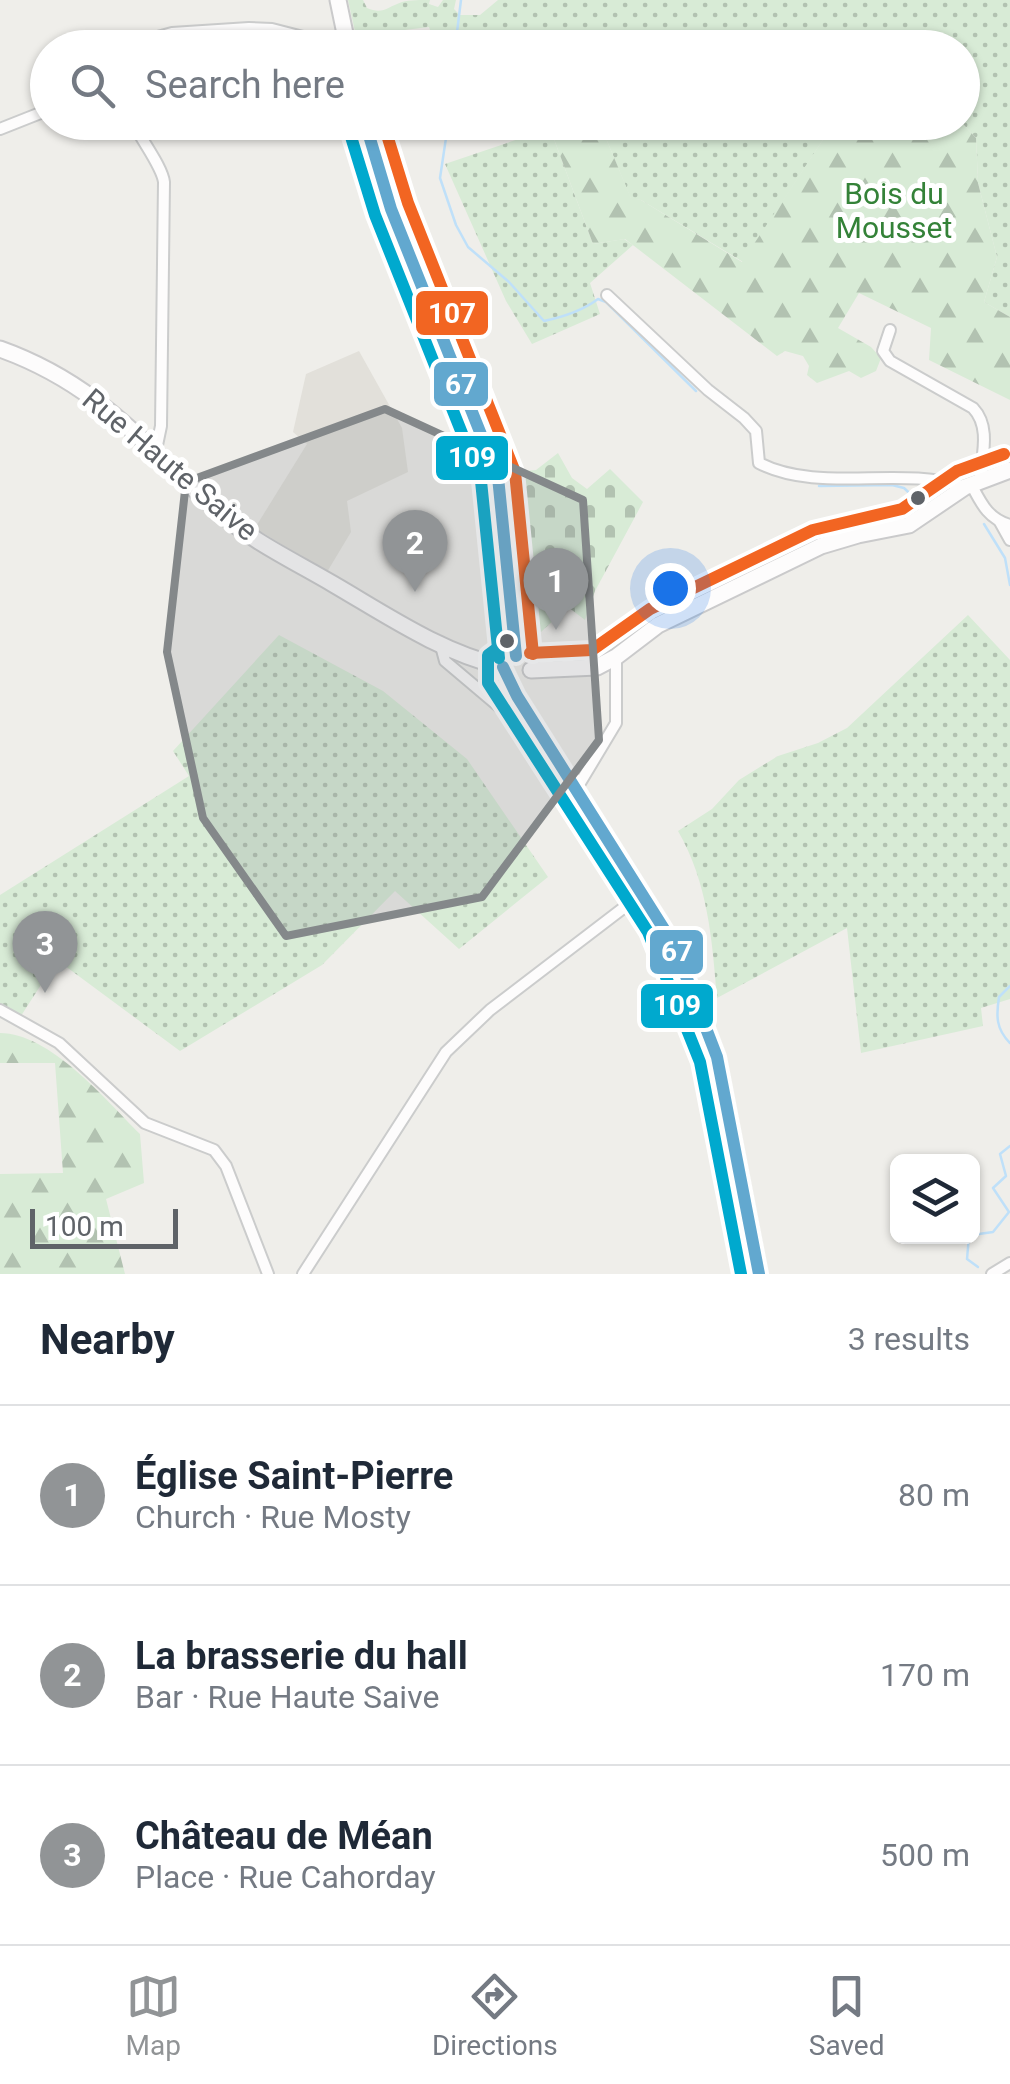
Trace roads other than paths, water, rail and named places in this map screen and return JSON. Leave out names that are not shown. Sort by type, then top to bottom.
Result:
[{"type":"street","points":[[338,0],[346,30]]},
{"type":"street","points":[[219,30],[276,30]]},
{"type":"street","points":[[0,130],[30,118]]},
{"type":"street","points":[[141,140],[162,172],[164,182],[161,426],[156,450]]},
{"type":"street","points":[[370,140],[391,209],[498,477],[516,656]]},
{"type":"street","points":[[607,294],[756,431],[759,464],[772,470],[837,479],[939,478],[972,484]]},
{"type":"street","points":[[890,330],[883,351],[890,361],[980,416],[984,428],[972,484],[984,510],[1005,523],[1010,540]]},
{"type":"street","name":"Rue Haute Saive","points":[[0,350],[86,390],[242,531],[442,646],[503,667]]},
{"type":"street","points":[[759,1274],[717,1057],[674,945],[525,707],[522,678],[524,658],[507,659],[503,667],[504,676],[522,678],[596,668],[616,658],[658,625],[821,546],[841,538],[909,526],[972,484],[1010,470]]},
{"type":"street","points":[[442,646],[445,661],[522,726],[540,732]]},
{"type":"street","points":[[577,788],[616,724],[616,658]]},
{"type":"street","points":[[303,1274],[446,1052],[490,1010],[644,893]]},
{"type":"street","points":[[0,1010],[59,1042],[145,1123],[214,1150],[226,1166],[268,1274]]},
{"type":"street","points":[[992,1274],[1010,1264]]},
{"type":"waterway","points":[[457,30],[461,0]]},
{"type":"waterway","points":[[446,140],[440,178],[468,247],[509,282],[544,321],[572,313],[598,299],[606,302],[696,391]]},
{"type":"waterway","points":[[819,486],[892,485],[904,488],[923,506]]},
{"type":"waterway","points":[[984,524],[1005,558],[1010,585]]},
{"type":"waterway","points":[[1010,986],[999,997],[997,1016],[1010,1043]]},
{"type":"waterway","points":[[980,1234],[993,1232],[1009,1212],[993,1188],[1006,1176],[1000,1154],[1010,1146]]},
{"type":"waterway","points":[[968,1244],[967,1259],[978,1267]]},
{"type":"place","name":"La brasserie du hall","points":[[415,592]]},
{"type":"place","name":"Église Saint-Pierre","points":[[556,630]]},
{"type":"place","name":"Château de Méan","points":[[45,993]]},
{"type":"park label","name":"Bois du Mousset","points":[[894,211]]}]
